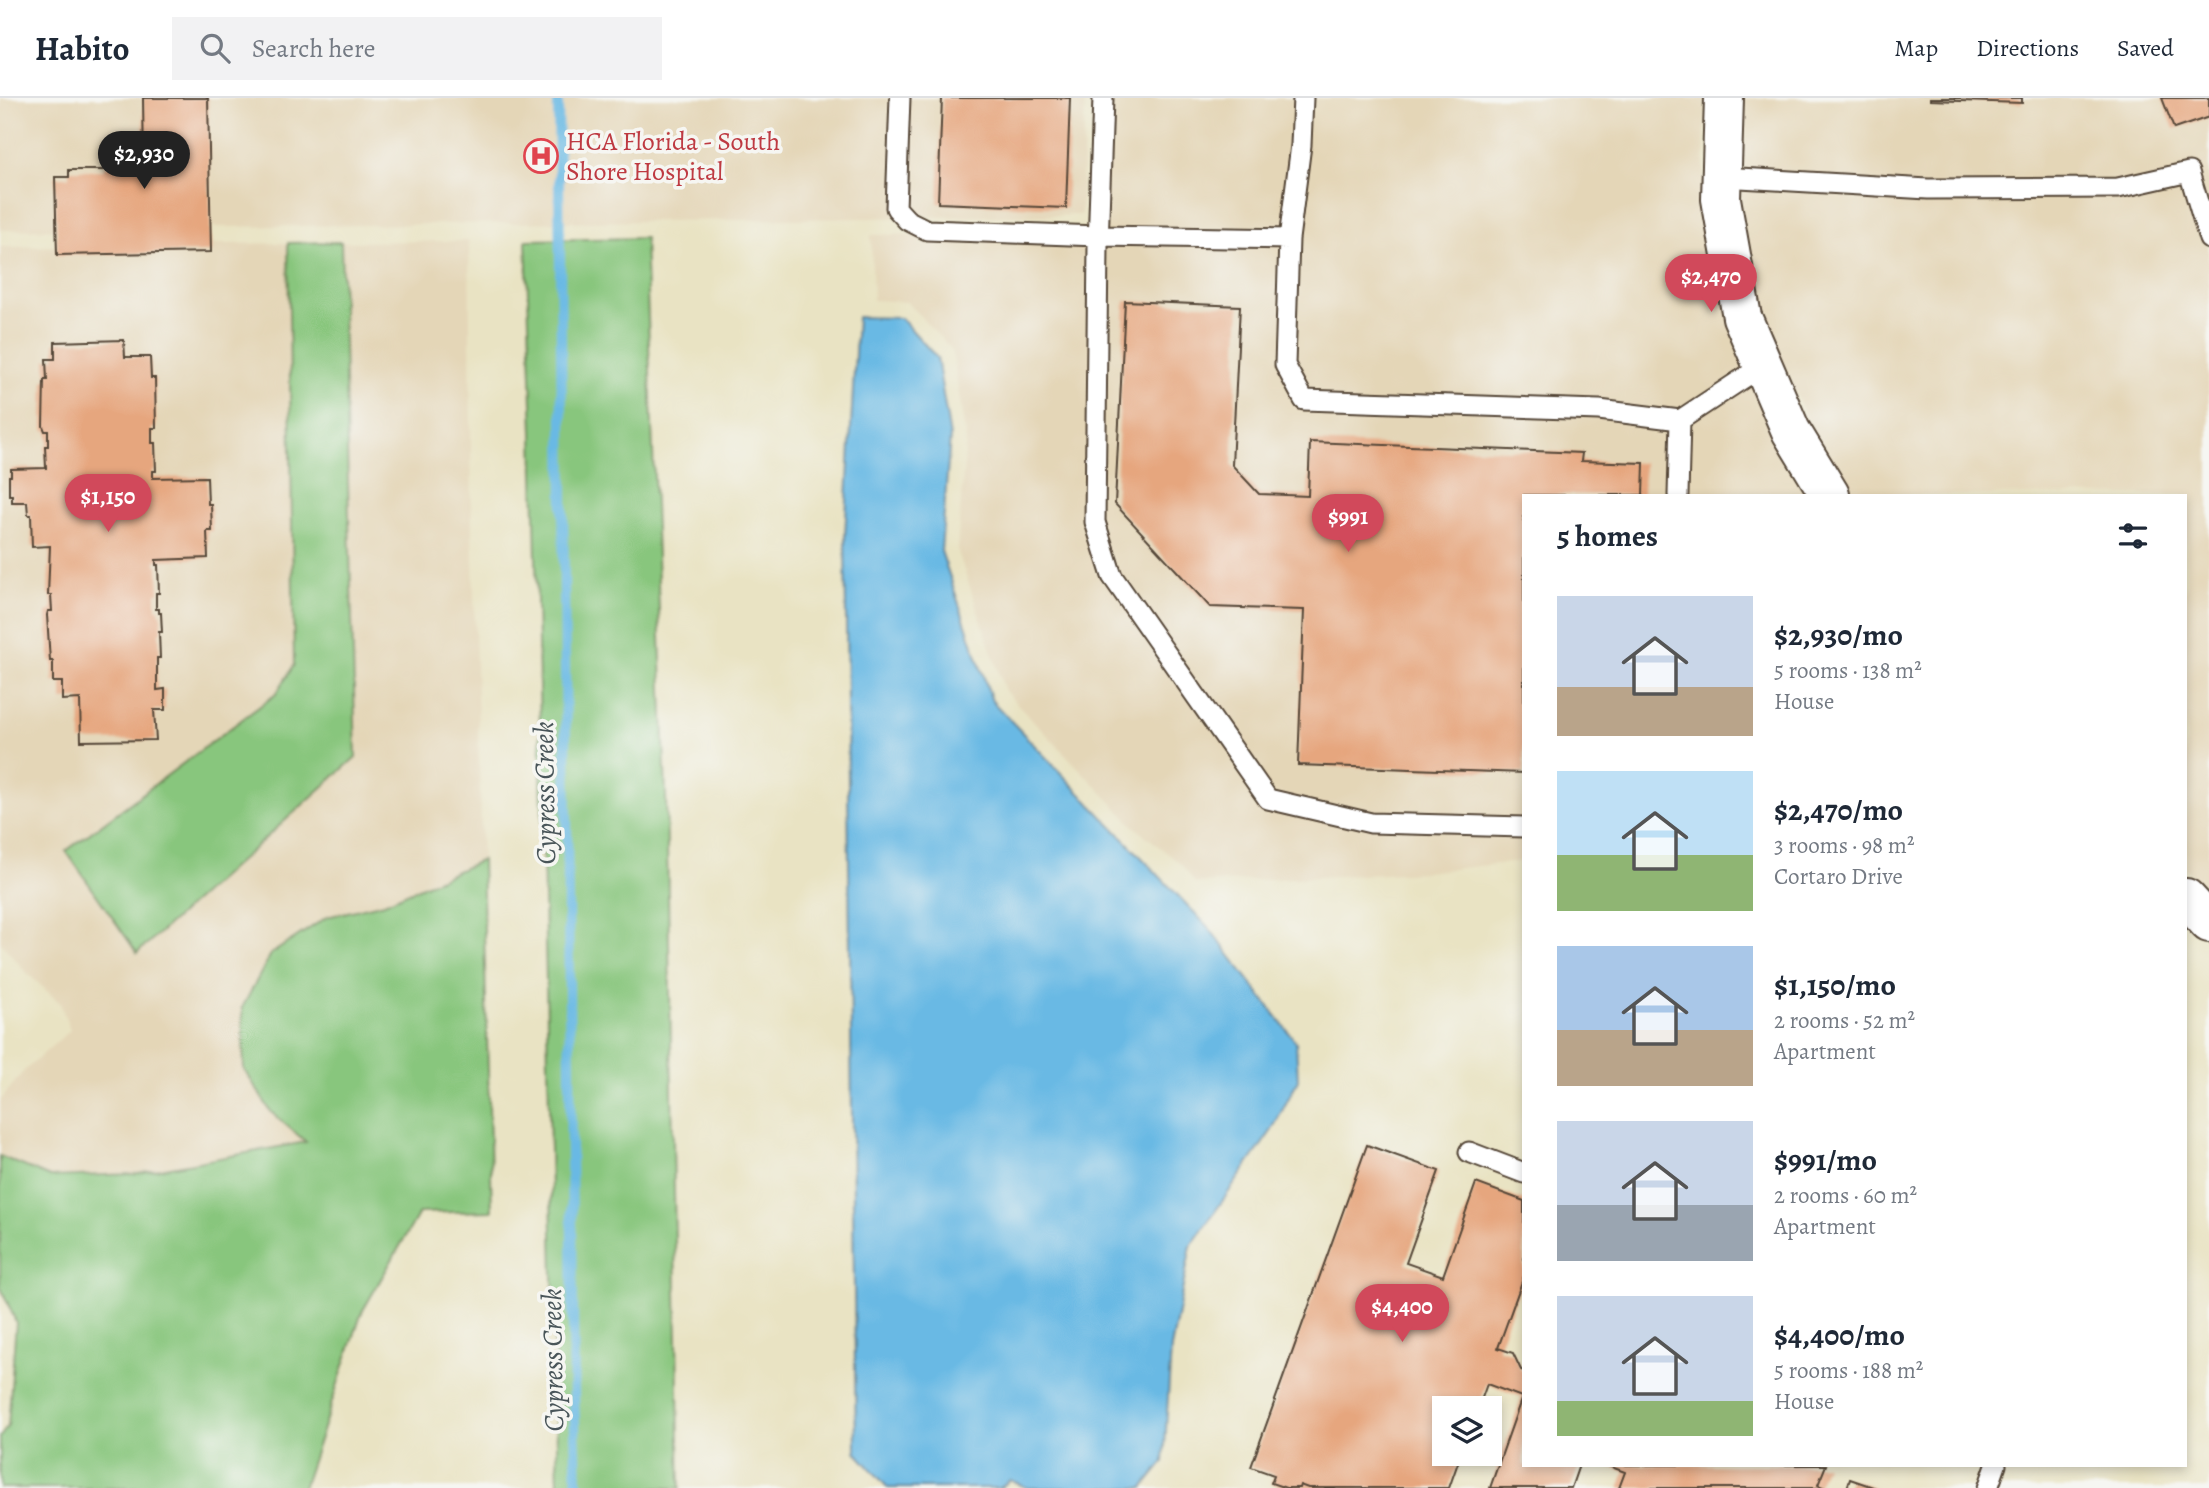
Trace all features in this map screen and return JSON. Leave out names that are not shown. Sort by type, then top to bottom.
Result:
[{"type":"street","points":[[1724,98],[1721,199],[1742,317],[1791,431],[1829,494]]},
{"type":"street","points":[[2187,899],[2209,923]]},
{"type":"lane","points":[[900,98],[896,208],[907,220],[927,230],[1289,239]]},
{"type":"lane","points":[[1103,98],[1098,236],[1095,522],[1112,576],[1268,799],[1371,823],[1522,827]]},
{"type":"lane","points":[[1303,98],[1301,145],[1289,239],[1285,365],[1304,400],[1577,409],[1680,420],[1762,366]]},
{"type":"lane","points":[[1722,177],[1928,189],[2118,188],[2189,172],[2209,239]]},
{"type":"lane","points":[[1678,494],[1680,420]]},
{"type":"lane","points":[[1469,1152],[1522,1171]]},
{"type":"lane","points":[[1988,1488],[1995,1467]]},
{"type":"shaded area","name":"HCA Florida - South Shore Hospital","points":[[0,98],[1085,98],[1081,215],[0,230]]},
{"type":"shaded area","points":[[1100,98],[1706,98],[1703,203],[1808,494],[1522,494],[1522,861],[1425,872],[1195,883],[1181,864],[1136,828],[1005,691],[957,549],[966,439],[952,350],[907,302],[873,300],[871,235],[1081,232],[1090,229]]},
{"type":"shaded area","points":[[1742,98],[2209,98],[2209,895],[2187,870],[2187,494],[1852,494],[1807,420],[1759,310],[1739,197]]},
{"type":"shaded area","points":[[469,241],[472,530],[482,860],[384,903],[327,917],[271,1112],[307,1142],[133,1174],[50,1177],[0,1156],[0,1101],[22,1073],[70,1030],[60,1003],[27,973],[0,942],[0,247],[288,243],[295,665],[276,694],[356,757],[341,242]]},
{"type":"green space","points":[[645,238],[666,795],[680,1488],[558,1488],[526,240]]},
{"type":"green space","points":[[341,242],[356,757],[137,953],[66,851],[276,694],[294,665],[288,243]]},
{"type":"green space","points":[[482,860],[492,1211],[419,1213],[362,1312],[303,1488],[0,1488],[0,1437],[8,1426],[16,1322],[0,1286],[0,1156],[50,1177],[133,1174],[306,1142],[271,1112],[244,1069],[242,1008],[271,954],[327,917],[384,903]]},
{"type":"water","points":[[857,317],[901,318],[937,358],[950,437],[941,551],[992,701],[1209,928],[1296,1042],[1298,1080],[1272,1130],[1191,1246],[1171,1348],[1164,1462],[1143,1488],[1028,1488],[1010,1480],[1000,1488],[888,1488],[856,1452],[845,536]]},
{"type":"building","points":[[143,98],[208,98],[211,252],[57,255],[55,177],[69,177],[69,170],[104,170],[104,166],[144,165]]},
{"type":"building","points":[[942,98],[1070,98],[1066,208],[938,203]]},
{"type":"building","points":[[2022,98],[2022,103],[1930,100]]},
{"type":"building","points":[[2162,98],[2209,98],[2209,117],[2174,129]]},
{"type":"building","points":[[1125,301],[1240,306],[1232,465],[1259,494],[1308,496],[1310,442],[1582,453],[1581,461],[1644,463],[1643,494],[1522,494],[1522,773],[1298,765],[1304,610],[1210,607],[1115,504]]},
{"type":"building","points":[[124,340],[125,357],[150,357],[151,378],[155,378],[156,428],[152,428],[152,443],[155,443],[156,471],[153,471],[153,478],[207,477],[212,531],[207,531],[208,558],[156,560],[159,593],[156,593],[156,609],[161,613],[162,632],[159,632],[157,690],[165,689],[165,710],[154,710],[156,740],[81,741],[80,699],[62,700],[62,682],[53,682],[47,615],[48,611],[52,611],[51,595],[48,595],[50,546],[32,547],[31,515],[28,515],[27,502],[12,502],[12,495],[9,495],[9,476],[11,469],[46,468],[45,446],[48,446],[48,431],[45,431],[43,426],[44,380],[47,380],[46,359],[55,359],[55,342]]},
{"type":"building","points":[[1367,1145],[1439,1171],[1406,1263],[1443,1276],[1476,1183],[1522,1200],[1522,1282],[1498,1348],[1513,1353],[1522,1370],[1522,1397],[1487,1384],[1483,1396],[1432,1396],[1432,1466],[1457,1466],[1449,1488],[1308,1488],[1300,1485],[1299,1488],[1286,1488],[1271,1483],[1274,1475],[1251,1467]]},
{"type":"building","points":[[1522,1397],[1522,1467],[1578,1467],[1571,1488],[1490,1488],[1498,1466],[1502,1466],[1502,1454]]},
{"type":"building","points":[[1611,1467],[1825,1467],[1818,1485],[1825,1488],[1619,1488],[1625,1472]]},
{"type":"building","points":[[1850,1479],[1876,1488],[1847,1488]]},
{"type":"waterway","name":"Cypress Creek","points":[[558,98],[577,1488]]},
{"type":"place","name":"HCA Florida - South Shore Hospital","points":[[541,156]]}]
